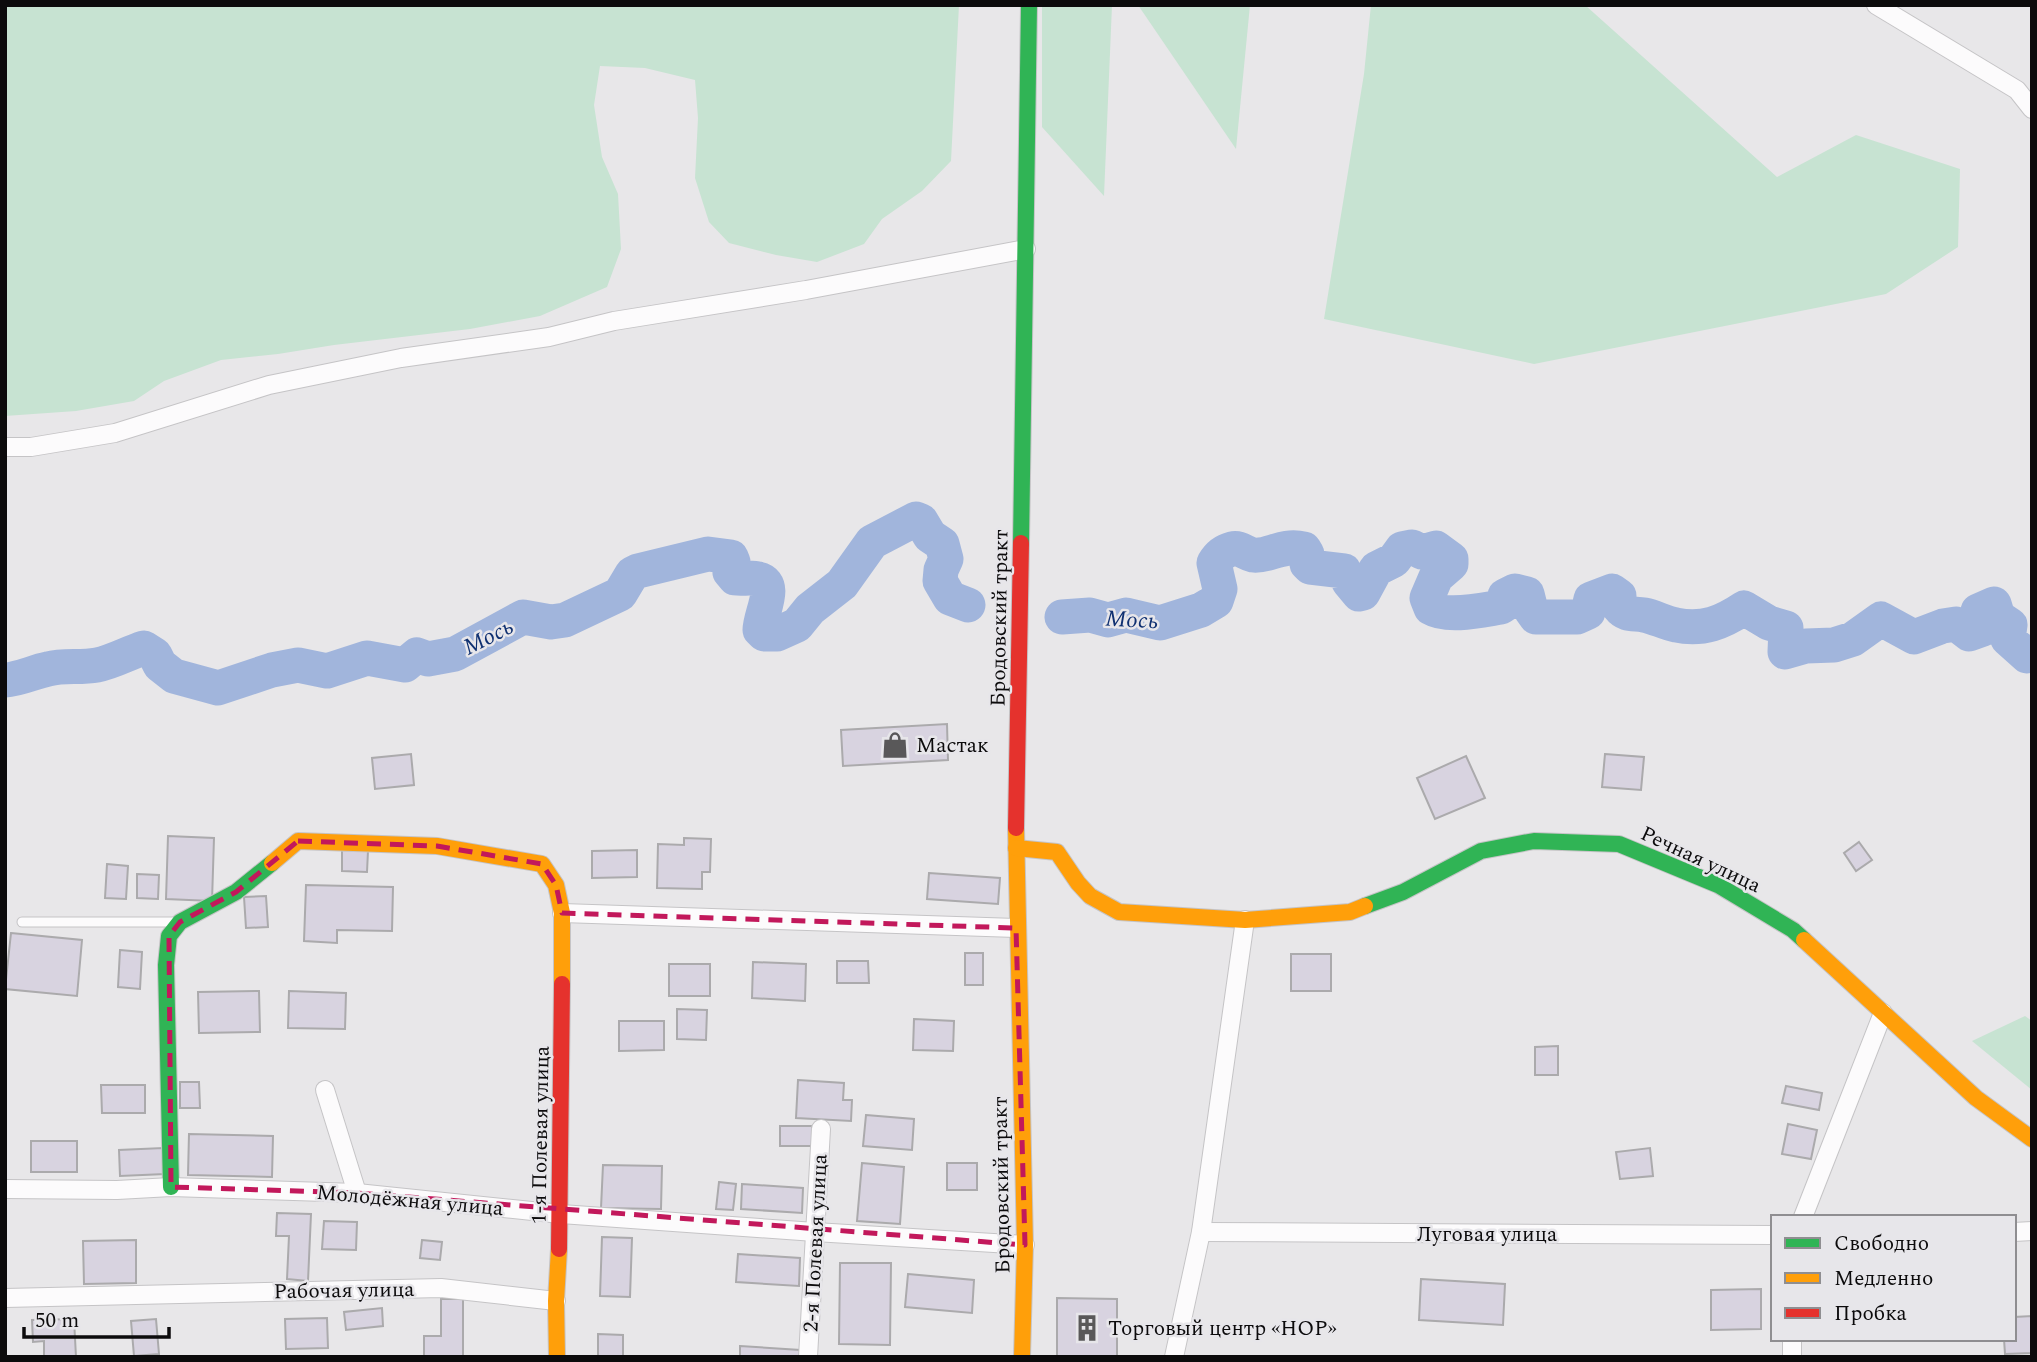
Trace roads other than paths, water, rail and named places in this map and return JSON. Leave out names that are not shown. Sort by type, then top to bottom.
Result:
[{"type":"street","name":"Бродовский тракт","points":[[1022,1357],[1025,1245],[1016,848],[1029,5]]},
{"type":"street","points":[[1876,5],[2017,90],[2032,109]]},
{"type":"street","points":[[5,447],[31,447],[115,433],[268,385],[401,358],[550,337],[614,321],[806,290],[1026,249]]},
{"type":"street","name":"1-я Полевая улица","points":[[180,922],[236,892],[298,841],[437,846],[542,864],[556,885],[562,914],[561,1214],[556,1357]]},
{"type":"street","name":"Речная улица","points":[[1016,848],[1057,852],[1078,883],[1090,895],[1119,912],[1245,920],[1350,912],[1403,892],[1481,851],[1534,841],[1619,844],[1718,885],[1793,930],[1976,1098],[2032,1139]]},
{"type":"street","points":[[562,914],[1016,928]]},
{"type":"street","points":[[1174,1357],[1201,1232],[1245,920]]},
{"type":"street","points":[[171,1187],[166,965],[169,936],[180,922]]},
{"type":"street","points":[[1803,1215],[1883,1013]]},
{"type":"street","points":[[326,1090],[357,1193]]},
{"type":"street","name":"2-я Полевая улица","points":[[808,1357],[821,1129]]},
{"type":"street","name":"Молодёжная улица","points":[[5,1189],[117,1190],[171,1187],[357,1193],[561,1214],[1025,1245]]},
{"type":"street","name":"Луговая улица","points":[[1201,1232],[1771,1235]]},
{"type":"street","name":"Рабочая улица","points":[[5,1298],[441,1288],[556,1301]]},
{"type":"lane","points":[[22,922],[180,922]]},
{"type":"waterway","name":"Мось","points":[[5,680],[54,668],[97,665],[144,648],[155,655],[160,665],[174,676],[218,688],[272,670],[298,665],[327,671],[367,658],[405,665],[417,655],[428,659],[455,654],[523,617],[551,622],[565,620],[620,594],[632,574],[638,571],[708,554],[731,557],[733,562],[730,572],[735,578],[755,578],[764,582],[768,593],[760,630],[764,634],[777,634],[797,625],[810,609],[842,584],[872,542],[916,519],[921,521],[930,536],[942,544],[946,559],[940,581],[950,598],[968,605]]},
{"type":"waterway","name":"Мось","points":[[1062,617],[1090,615],[1108,620],[1126,615],[1160,623],[1201,610],[1216,601],[1220,589],[1214,563],[1224,552],[1235,549],[1253,555],[1289,548],[1304,549],[1310,567],[1344,571],[1359,594],[1363,593],[1376,569],[1394,560],[1402,549],[1412,547],[1422,552],[1436,548],[1451,559],[1451,564],[1436,577],[1427,598],[1431,608],[1438,611],[1465,612],[1501,607],[1504,605],[1505,596],[1515,591],[1527,594],[1531,610],[1536,617],[1577,617],[1588,612],[1591,599],[1612,591],[1619,596],[1619,607],[1624,612],[1686,627],[1712,624],[1744,608],[1769,623],[1786,628],[1785,652],[1806,646],[1834,645],[1853,639],[1881,619],[1914,637],[1956,624],[1969,634],[1983,629],[1978,611],[1994,604],[1998,617],[2010,625],[2008,639],[2027,656],[2032,652]]},
{"type":"place","name":"Мастак","points":[[895,745]]},
{"type":"place","name":"Торговый центр «НОР»","points":[[1087,1328]]}]
